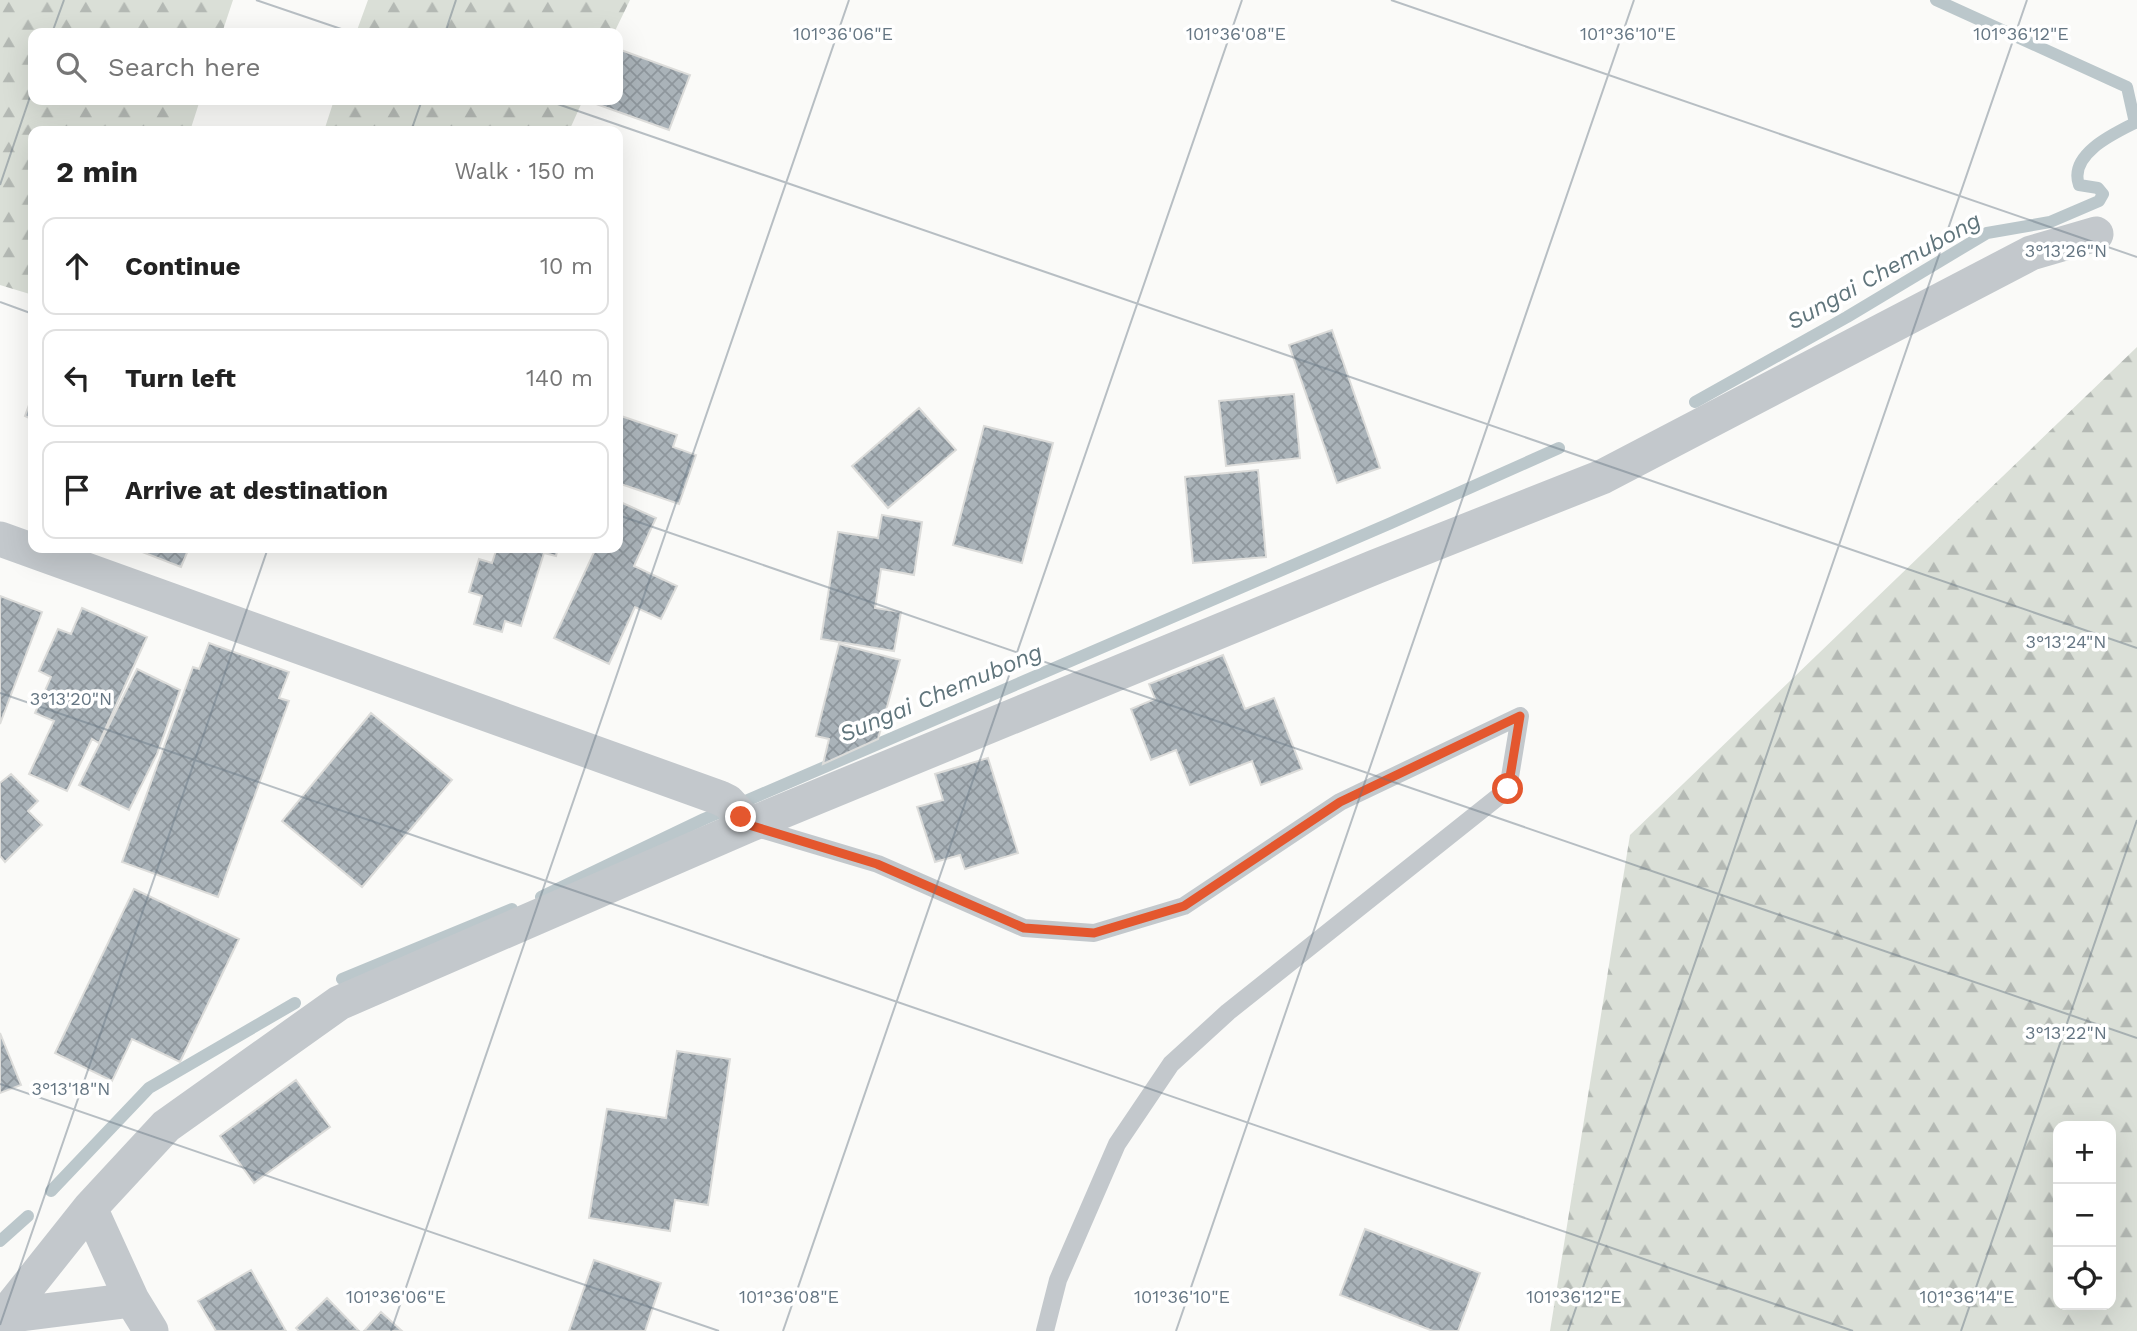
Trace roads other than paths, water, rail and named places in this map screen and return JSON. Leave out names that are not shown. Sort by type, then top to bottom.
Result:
[{"type":"street","points":[[2,1317],[90,1208],[166,1126],[339,1003],[739,815],[1602,477],[2031,253],[2096,234]]},
{"type":"street","points":[[0,540],[28,550]]},
{"type":"street","points":[[35,553],[739,815]]},
{"type":"street","points":[[90,1208],[132,1300],[151,1331]]},
{"type":"street","points":[[2,1317],[132,1300]]},
{"type":"lane","points":[[739,815],[877,864],[1024,928],[1094,933],[1184,906],[1340,802],[1520,716],[1508,789],[1228,1012],[1171,1064],[1117,1144],[1058,1280],[1045,1331]]},
{"type":"waterway","points":[[1936,0],[2127,87],[2135,123]]},
{"type":"waterway","name":"Sungai Chemubong","points":[[1695,402],[1847,317],[1987,233],[2050,222],[2099,201],[2103,194],[2098,188],[2079,185],[2077,174],[2080,164],[2096,146],[2137,122]]},
{"type":"waterway","name":"Sungai Chemubong","points":[[541,897],[704,819],[1559,448]]},
{"type":"waterway","name":"Sungai Chemubong","points":[[342,979],[512,909]]},
{"type":"waterway","name":"Sungai Chemubong","points":[[51,1191],[149,1088],[295,1003]]},
{"type":"waterway","name":"Sungai Chemubong","points":[[0,1241],[28,1216]]}]
